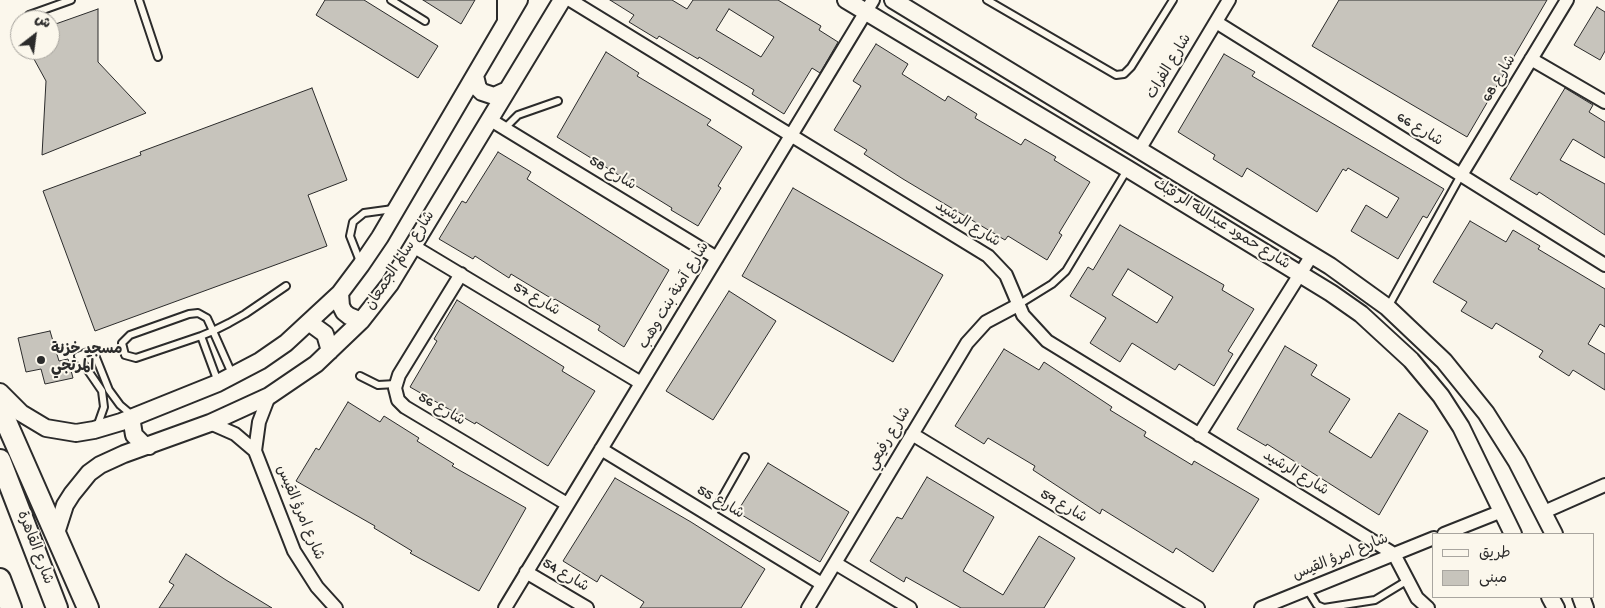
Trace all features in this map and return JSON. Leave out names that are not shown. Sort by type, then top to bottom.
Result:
[{"type":"main road","points":[[0,408],[88,608]]},
{"type":"main road","name":"شارع القاهرة","points":[[0,460],[57,608]]},
{"type":"main road","points":[[0,579],[11,608]]},
{"type":"street","points":[[504,0],[504,24]]},
{"type":"street","name":"شارع سالم الجمعان","points":[[0,392],[20,413],[46,428],[76,433],[94,430],[134,417],[225,379],[273,352],[310,323],[340,292],[361,264],[397,208],[519,0]]},
{"type":"street","name":"شارع سالم الجمعان","points":[[56,533],[65,505],[89,473],[111,459],[210,423],[269,396],[301,375],[330,351],[361,321],[390,284],[505,91],[562,0]]},
{"type":"street","name":"شارع الرشيد","points":[[570,0],[995,261],[1006,275],[1018,305],[1028,321],[1047,341],[1394,554]]},
{"type":"street","name":"شارع حمود عبدالله الر فبك","points":[[846,0],[869,6],[1345,303],[1396,344],[1441,396],[1461,427],[1513,533]]},
{"type":"street","name":"شارع حمود عبدالله الر فبك","points":[[893,0],[1312,255],[1388,307],[1410,326],[1444,361],[1486,413],[1517,462],[1554,533]]},
{"type":"street","name":"شارع الفرات","points":[[1139,150],[1229,0]]},
{"type":"street","name":"شارع 68","points":[[1461,175],[1567,0]]},
{"type":"street","name":"شارع آمنة بنت وهب","points":[[504,608],[869,6]]},
{"type":"street","name":"شارع 66","points":[[1216,22],[1605,265]]},
{"type":"street","points":[[1531,59],[1605,102]]},
{"type":"street","points":[[475,76],[478,88],[482,92],[494,96],[505,91]]},
{"type":"street","name":"شارع 58","points":[[490,119],[717,258]]},
{"type":"street","name":"شارع 57","points":[[413,246],[641,383]]},
{"type":"street","points":[[1199,435],[1312,255]]},
{"type":"street","points":[[396,384],[461,274]]},
{"type":"street","points":[[340,292],[341,306],[344,312],[361,321]]},
{"type":"street","name":"شارع رفيعي","points":[[808,608],[967,343],[976,331],[997,315],[1018,305]]},
{"type":"street","points":[[310,323],[324,334],[330,351]]},
{"type":"street","name":"شارع 56","points":[[396,384],[396,396],[405,406],[567,504]]},
{"type":"street","name":"شارع امرؤ القيس","points":[[269,396],[259,422],[256,451],[294,552],[317,587],[336,608]]},
{"type":"street","points":[[1461,427],[1468,416],[1480,412],[1486,413]]},
{"type":"street","points":[[134,417],[132,423],[134,435],[138,440],[149,446]]},
{"type":"street","points":[[210,423],[235,434],[256,451]]},
{"type":"street","name":"شارع 59","points":[[912,434],[1198,608]]},
{"type":"street","name":"شارع 55","points":[[601,449],[822,584]]},
{"type":"street","points":[[1544,512],[1605,485]]},
{"type":"street","points":[[1447,533],[1502,511]]},
{"type":"street","name":"شارع امرؤ القيس","points":[[1260,608],[1432,539]]},
{"type":"street","points":[[1394,554],[1416,598],[1428,608]]},
{"type":"street","points":[[835,563],[910,608]]},
{"type":"street","name":"شارع 54","points":[[526,572],[587,608]]},
{"type":"lane","points":[[43,10],[72,0]]},
{"type":"lane","points":[[139,0],[158,57]]},
{"type":"lane","points":[[391,0],[425,21]]},
{"type":"lane","points":[[987,0],[1116,76],[1124,74],[1131,67],[1173,0]]},
{"type":"lane","points":[[505,128],[518,115],[558,101]]},
{"type":"lane","points":[[1018,305],[1052,284],[1066,271],[1128,169]]},
{"type":"lane","points":[[1388,307],[1461,175]]},
{"type":"lane","points":[[361,264],[350,236],[353,222],[364,213],[397,208]]},
{"type":"lane","points":[[225,379],[213,331],[207,318],[193,312],[130,335],[123,340],[121,348],[125,355],[136,358],[213,331],[253,310],[286,286]]},
{"type":"lane","points":[[201,336],[225,379]]},
{"type":"lane","points":[[94,430],[99,423],[104,407],[102,391],[78,356],[93,350],[114,398],[134,417]]},
{"type":"lane","points":[[360,376],[378,385],[396,384]]},
{"type":"lane","points":[[711,517],[746,457]]},
{"type":"lane","points":[[1307,589],[1317,605],[1324,608],[1375,600],[1408,580]]},
{"type":"building","points":[[325,0],[364,0],[438,46],[418,78],[316,15]]},
{"type":"building","points":[[423,0],[475,0],[461,24]]},
{"type":"building","points":[[610,0],[672,0],[687,9],[693,0],[778,0],[821,26],[819,30],[838,42],[820,73],[812,68],[784,114],[752,94],[754,90],[699,57],[698,59],[659,36],[657,39],[629,22],[634,15]],"holes":[[[729,9],[774,37],[761,57],[716,30]]]},
{"type":"building","points":[[1339,0],[1547,0],[1467,137],[1312,46]]},
{"type":"building","points":[[1597,7],[1605,12],[1605,51],[1600,60],[1574,45]]},
{"type":"building","points":[[98,9],[98,62],[146,113],[42,155],[46,81],[34,60],[60,60],[60,22]]},
{"type":"building","points":[[876,44],[908,64],[902,74],[945,101],[948,96],[977,114],[975,118],[1021,145],[1025,139],[1056,157],[1054,160],[1090,182],[1059,233],[1062,235],[1047,260],[1008,236],[1005,240],[903,179],[864,154],[867,150],[834,130],[861,86],[853,81]]},
{"type":"building","points":[[606,52],[639,73],[637,76],[711,120],[707,125],[742,147],[718,186],[721,188],[698,226],[557,137]]},
{"type":"building","points":[[1224,54],[1255,72],[1252,76],[1444,189],[1427,218],[1423,216],[1398,259],[1351,231],[1366,205],[1387,218],[1399,198],[1348,168],[1346,171],[1343,169],[1317,212],[1247,168],[1242,177],[1213,159],[1215,155],[1178,132]]},
{"type":"building","points":[[312,88],[347,180],[308,195],[327,246],[95,331],[43,191],[141,155],[140,152]]},
{"type":"building","points":[[1565,88],[1593,105],[1589,112],[1605,122],[1605,158],[1573,139],[1560,160],[1605,184],[1605,235],[1539,192],[1537,195],[1510,179]]},
{"type":"building","points":[[498,152],[531,172],[527,179],[669,270],[624,347],[598,330],[600,326],[555,299],[511,274],[509,278],[475,256],[473,259],[439,239],[462,201],[466,203]]},
{"type":"building","points":[[793,188],[943,275],[893,362],[742,276]]},
{"type":"building","points":[[1470,221],[1506,242],[1513,230],[1540,246],[1538,249],[1605,289],[1605,327],[1600,324],[1588,344],[1605,354],[1605,390],[1573,370],[1569,376],[1539,357],[1543,351],[1496,323],[1492,329],[1461,311],[1467,302],[1433,282]]},
{"type":"building","points":[[1120,225],[1224,285],[1222,290],[1254,309],[1228,351],[1233,354],[1214,386],[1179,364],[1175,370],[1132,343],[1120,362],[1090,343],[1106,318],[1070,296],[1088,267],[1093,270]],"holes":[[[1128,269],[1173,297],[1157,323],[1112,295]]]},
{"type":"building","points":[[729,291],[776,321],[713,420],[666,391]]},
{"type":"building","points":[[457,300],[564,367],[562,371],[595,391],[548,466],[476,422],[475,424],[410,387],[437,341],[434,339]]},
{"type":"building","name":"مسجد خزنة المرتجي","points":[[50,331],[59,361],[68,359],[73,378],[45,384],[41,369],[26,372],[18,338]]},
{"type":"building","points":[[1285,346],[1317,365],[1311,375],[1350,399],[1329,432],[1371,458],[1399,413],[1428,431],[1379,515],[1267,444],[1266,446],[1237,429]]},
{"type":"building","points":[[1004,349],[1039,370],[1044,362],[1112,407],[1110,410],[1146,432],[1144,436],[1192,465],[1194,461],[1259,499],[1213,572],[1176,548],[1173,553],[1102,509],[1100,514],[1033,470],[1035,466],[988,438],[984,444],[955,426]]},
{"type":"building","points":[[348,402],[380,422],[384,416],[419,438],[417,441],[454,464],[452,466],[526,508],[479,591],[410,553],[412,551],[374,528],[375,526],[296,481],[316,448],[319,450]]},
{"type":"building","points":[[768,463],[849,512],[820,562],[737,512]]},
{"type":"building","points":[[927,477],[994,517],[963,571],[1003,595],[1039,536],[1075,558],[1044,608],[961,608],[906,577],[904,582],[870,561],[897,517],[902,519]]},
{"type":"building","points":[[615,478],[691,522],[765,569],[741,608],[640,608],[644,602],[601,575],[597,582],[563,561]]},
{"type":"building","points":[[186,554],[272,608],[159,608],[174,585],[169,582]]},
{"type":"place","name":"مسجد خزنة المرتجي","points":[[41,360]]}]
